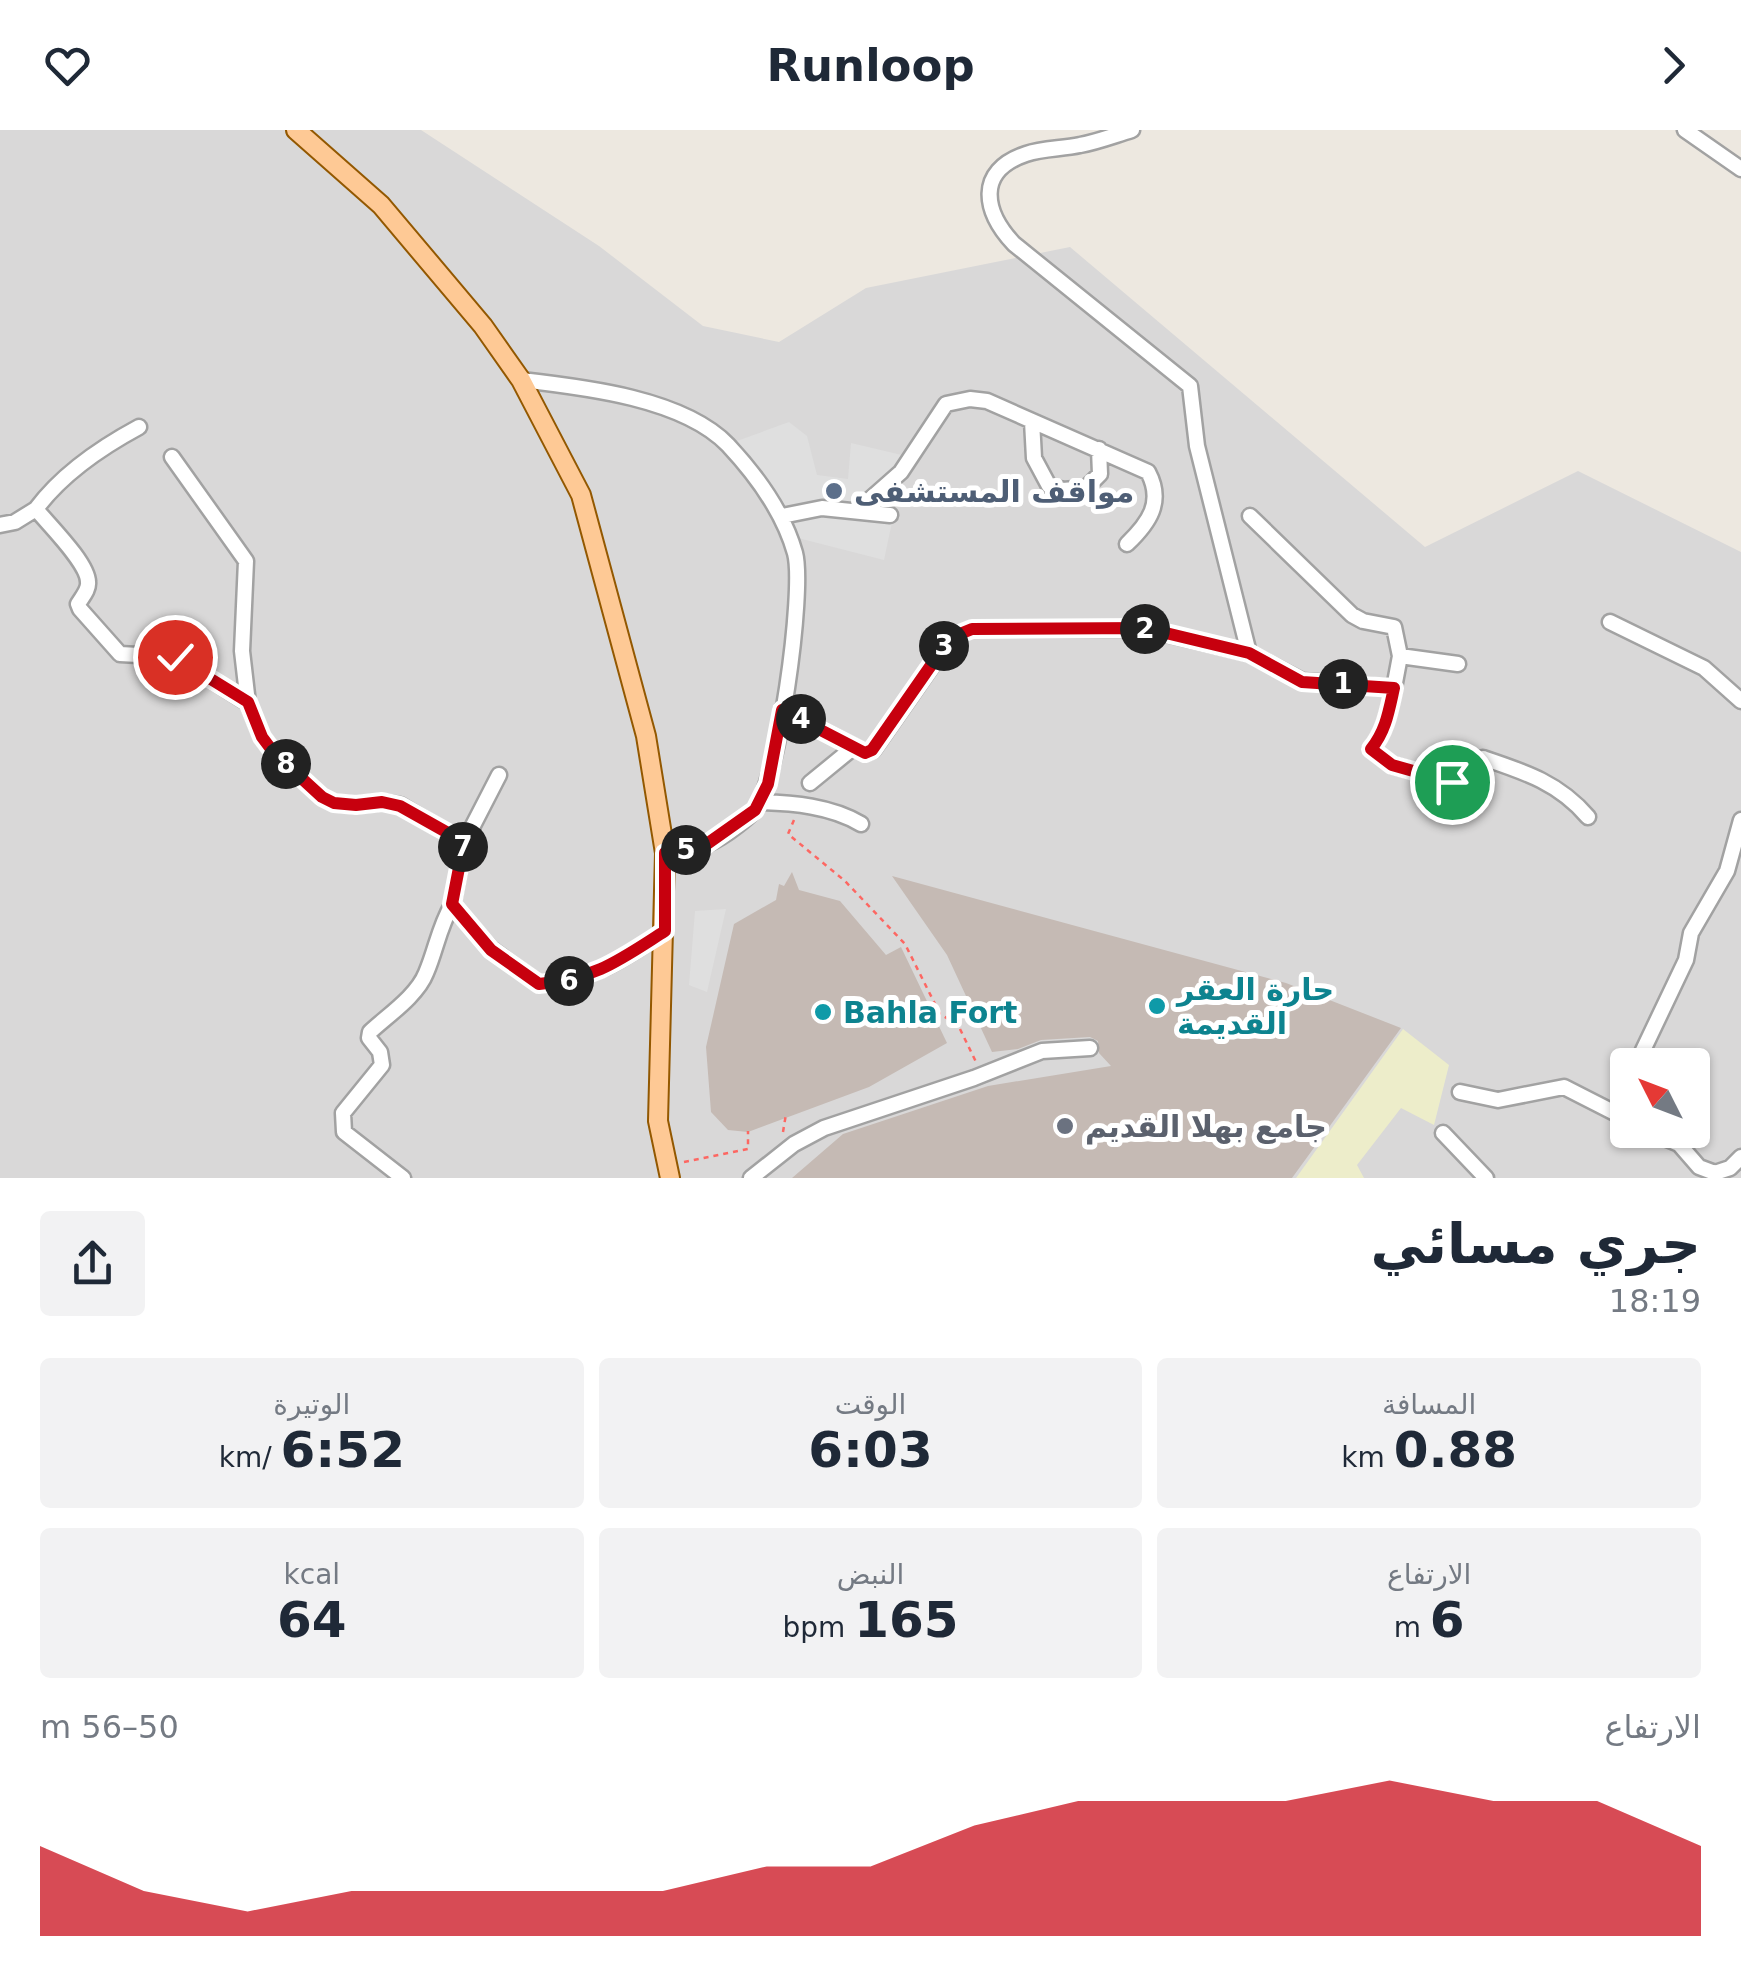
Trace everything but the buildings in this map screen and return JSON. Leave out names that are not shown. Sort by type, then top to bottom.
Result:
[{"type":"main road","points":[[296,130],[380,206],[440,272],[521,380],[581,495],[646,736],[665,853],[658,1121],[669,1172]]},
{"type":"street","points":[[1132,130],[1083,145],[1028,153],[1006,162],[992,181],[988,203],[997,225],[1014,244],[1190,386],[1197,446],[1249,653]]},
{"type":"street","points":[[1685,130],[1741,169]]},
{"type":"street","points":[[521,380],[644,401],[696,420],[726,443],[782,516],[796,558],[797,605],[768,784],[755,810],[704,846],[665,853]]},
{"type":"street","points":[[858,510],[901,472],[946,404],[970,399],[986,401],[1140,466],[1152,481],[1155,506],[1151,518],[1127,544]]},
{"type":"street","points":[[1032,421],[1034,458],[1049,486],[1063,490],[1092,484],[1100,474],[1099,449]]},
{"type":"street","points":[[0,525],[36,510],[50,490],[139,427]]},
{"type":"street","points":[[172,457],[246,561],[242,651],[248,702],[262,737],[274,753],[322,797],[334,803],[382,802],[400,806],[464,842]]},
{"type":"street","points":[[782,516],[822,508],[890,515]]},
{"type":"street","points":[[36,510],[88,577],[80,609],[120,654],[175,657],[248,702]]},
{"type":"street","points":[[1250,516],[1352,615],[1394,627],[1400,656],[1394,688],[1387,722],[1371,749],[1392,765],[1452,782],[1483,758],[1560,788],[1588,817]]},
{"type":"street","points":[[1610,622],[1704,668],[1741,702]]},
{"type":"street","points":[[782,710],[865,753],[878,745],[943,647],[960,632],[1145,628],[1249,653],[1302,682],[1394,688]]},
{"type":"street","points":[[1400,656],[1458,664]]},
{"type":"street","points":[[810,782],[854,747]]},
{"type":"street","points":[[402,1178],[344,1132],[343,1114],[382,1066],[380,1052],[368,1038],[370,1032],[419,985],[426,973],[439,928],[452,904],[464,842],[499,774]]},
{"type":"street","points":[[759,802],[800,804],[840,814],[860,824]]},
{"type":"street","points":[[1644,1048],[1686,960],[1691,934],[1727,871],[1741,820]]},
{"type":"street","points":[[452,904],[491,950],[539,984],[574,980],[604,970],[665,931]]},
{"type":"street","points":[[751,1178],[794,1144],[824,1128],[1042,1052],[1090,1048]]},
{"type":"street","points":[[1460,1092],[1498,1100],[1564,1086],[1610,1111]]},
{"type":"street","points":[[1443,1133],[1486,1178]]},
{"type":"street","points":[[1682,1148],[1700,1167],[1716,1173],[1730,1168],[1741,1157]]},
{"type":"path","points":[[800,804],[788,834],[844,881],[905,944],[940,1014],[958,1025],[982,1076]]},
{"type":"path","points":[[669,1172],[748,1148],[748,1132]]},
{"type":"shaded area","points":[[0,130],[421,130],[599,246],[703,326],[779,342],[866,288],[1070,247],[1425,547],[1578,471],[1741,552],[1741,1178],[0,1178]]},
{"type":"shaded area","name":"مواقف المستشفى","points":[[789,422],[807,436],[817,475],[848,479],[851,443],[906,456],[884,560],[798,538],[737,441]]},
{"type":"shaded area","points":[[726,909],[707,992],[689,985],[695,911]]},
{"type":"green space","points":[[1403,1029],[1449,1065],[1434,1125],[1401,1108],[1357,1165],[1364,1178],[1296,1178]]},
{"type":"place","name":"مواقف المستشفى","points":[[834,491]]},
{"type":"place","name":"حارة العقر القديمة","points":[[1157,1006]]},
{"type":"place","name":"Bahla Fort","points":[[823,1012]]},
{"type":"place","name":"جامع بهلا القديم","points":[[1065,1126]]},
{"type":"route","points":[[175,657],[248,702],[262,737],[274,753],[322,797],[334,803],[382,802],[400,806],[464,842],[452,904],[491,950],[539,984],[574,980],[604,970],[665,931],[665,853],[704,846],[755,810],[768,784],[782,710],[865,753],[878,745],[950,638],[972,629],[1145,628],[1249,653],[1302,682],[1394,688],[1387,722],[1371,749],[1392,765],[1452,782]]}]
